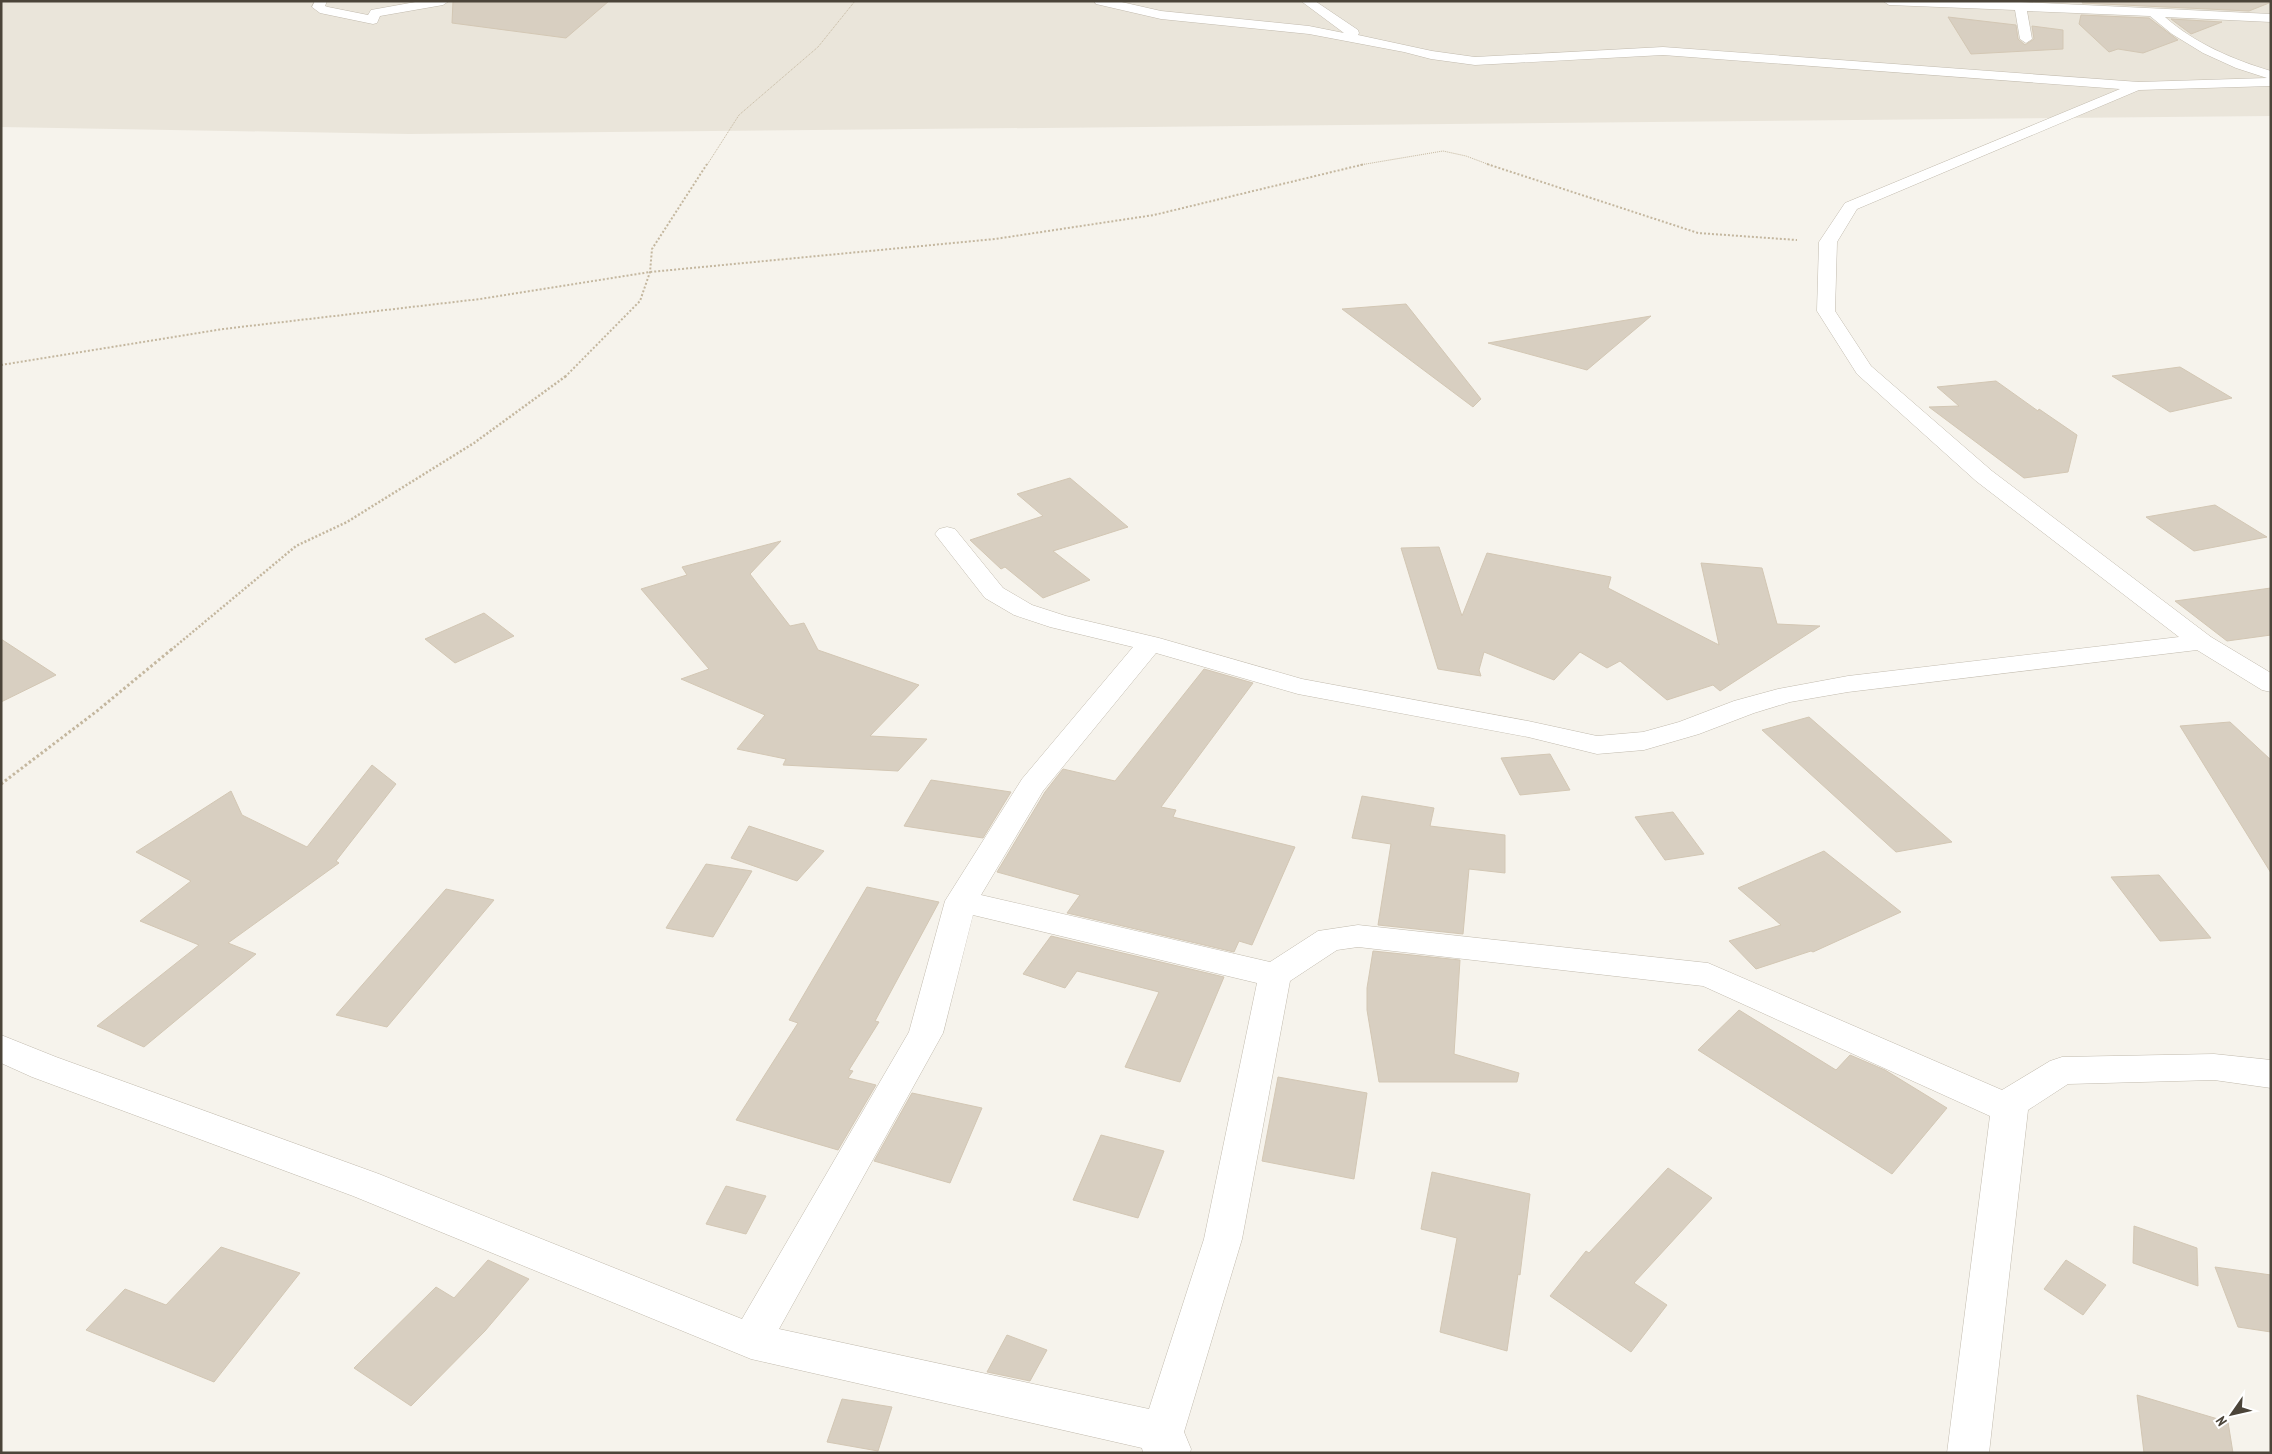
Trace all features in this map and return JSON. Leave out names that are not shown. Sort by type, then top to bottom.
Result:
[{"type":"street","points":[[321,1],[318,7],[324,10],[373,20],[375,13],[443,1]]},
{"type":"street","points":[[1100,1],[1161,15],[1309,30],[1360,38],[1431,56],[1475,61],[1663,51],[1768,60],[1874,65],[2139,86],[2271,82]]},
{"type":"street","points":[[1307,1],[1360,38]]},
{"type":"street","points":[[1889,1],[2271,18]]},
{"type":"street","points":[[2109,1],[2123,10]]},
{"type":"street","points":[[2020,6],[2026,39]]},
{"type":"street","points":[[2153,12],[2163,24],[2179,34],[2239,64],[2271,75]]},
{"type":"street","points":[[2139,86],[1851,206],[1828,242],[1826,310],[1864,370],[1984,476],[2202,642],[2271,684]]},
{"type":"street","points":[[947,534],[994,593],[1023,610],[1059,622],[1150,643],[1298,686],[1528,729],[1597,745],[1644,741],[1787,695],[1848,684],[2202,642]]},
{"type":"street","points":[[751,1341],[926,1033],[961,902],[1032,786],[1150,643]]},
{"type":"street","points":[[961,902],[1275,975]]},
{"type":"street","points":[[1,1048],[44,1067],[366,1186],[751,1341],[1166,1446],[1223,1238],[1275,975],[1329,939],[1358,936],[1708,975],[2010,1109]]},
{"type":"street","points":[[1968,1453],[2010,1109],[2016,1100],[2062,1071],[2214,1067],[2271,1074]]},
{"type":"path","points":[[1,784],[98,711],[296,546],[347,522],[465,448],[565,377],[640,301],[650,272],[652,249],[739,116],[818,46],[855,1]]},
{"type":"path","points":[[1,365],[223,329],[480,298],[650,272],[995,239],[1154,215],[1377,161],[1443,151],[1466,156],[1511,173],[1698,233],[1828,242]]},
{"type":"shaded area","points":[[1,1],[2271,1],[2271,116],[409,134],[1,127]]},
{"type":"building","points":[[453,1],[609,1],[566,38],[452,23]]},
{"type":"building","points":[[2083,1],[2269,1],[2269,3],[2249,11],[2082,3]]},
{"type":"building","points":[[2081,15],[2149,18],[2178,40],[2143,53],[2118,49],[2109,52],[2079,24]]},
{"type":"building","points":[[1948,17],[2016,25],[2018,39],[2025,45],[2034,39],[2032,26],[2063,30],[2063,49],[1971,54]]},
{"type":"building","points":[[2171,19],[2222,22],[2191,34]]},
{"type":"building","points":[[1406,304],[1481,399],[1473,407],[1342,309]]},
{"type":"building","points":[[1651,316],[1587,370],[1488,343]]},
{"type":"building","points":[[2180,367],[2232,398],[2170,412],[2112,376]]},
{"type":"building","points":[[1996,381],[2038,411],[2039,409],[2077,435],[2068,472],[2024,478],[1929,407],[1959,406],[1937,387]]},
{"type":"building","points":[[1070,478],[1128,527],[1053,551],[1090,580],[1043,598],[1005,567],[1001,569],[970,540],[1043,516],[1017,494]]},
{"type":"building","points":[[2215,505],[2267,537],[2194,551],[2146,517]]},
{"type":"building","points":[[781,541],[750,574],[790,626],[804,623],[818,650],[919,685],[870,736],[927,739],[898,771],[783,765],[786,759],[737,749],[765,715],[681,679],[709,669],[641,589],[687,575],[682,567]]},
{"type":"building","points":[[1439,547],[1462,616],[1487,553],[1611,577],[1608,588],[1719,645],[1701,563],[1762,568],[1777,624],[1820,626],[1720,691],[1713,685],[1667,700],[1620,661],[1607,668],[1580,652],[1554,680],[1484,652],[1479,670],[1481,676],[1438,669],[1401,548]]},
{"type":"building","points":[[2271,588],[2271,635],[2227,641],[2175,601]]},
{"type":"building","points":[[484,613],[514,636],[455,663],[425,639]]},
{"type":"building","points":[[1,639],[56,675],[1,702]]},
{"type":"building","points":[[1204,669],[1253,683],[1161,807],[1176,810],[1173,817],[1295,847],[1252,945],[1239,941],[1234,952],[1067,913],[1080,895],[997,872],[1045,792],[1063,769],[1115,781]]},
{"type":"building","points":[[1809,717],[1952,842],[1896,852],[1762,730]]},
{"type":"building","points":[[2230,722],[2271,760],[2271,873],[2180,726]]},
{"type":"building","points":[[1550,754],[1570,790],[1520,795],[1501,758]]},
{"type":"building","points":[[372,765],[396,784],[336,861],[339,863],[228,943],[256,954],[144,1047],[97,1026],[199,945],[140,921],[191,881],[136,852],[231,791],[242,815],[307,847]]},
{"type":"building","points":[[931,780],[1011,792],[983,838],[904,826]]},
{"type":"building","points":[[1362,796],[1434,808],[1430,826],[1505,835],[1505,873],[1469,869],[1463,934],[1378,925],[1391,844],[1352,838]]},
{"type":"building","points":[[1673,812],[1704,854],[1665,860],[1635,817]]},
{"type":"building","points":[[749,826],[824,851],[797,881],[731,858]]},
{"type":"building","points":[[1824,851],[1901,912],[1813,952],[1811,951],[1756,969],[1729,941],[1781,925],[1738,888]]},
{"type":"building","points":[[706,864],[752,871],[713,937],[666,928]]},
{"type":"building","points":[[2159,875],[2211,938],[2160,941],[2111,877]]},
{"type":"building","points":[[867,887],[939,902],[875,1021],[879,1022],[849,1070],[853,1071],[848,1078],[876,1085],[838,1150],[736,1120],[798,1023],[789,1020]]},
{"type":"building","points":[[446,889],[494,900],[387,1027],[336,1015]]},
{"type":"building","points":[[1051,936],[1224,977],[1180,1082],[1125,1067],[1159,992],[1077,971],[1065,988],[1023,974]]},
{"type":"building","points":[[1373,951],[1460,960],[1454,1054],[1519,1073],[1517,1082],[1379,1082],[1367,1010],[1367,988]]},
{"type":"building","points":[[1739,1010],[1836,1070],[1850,1055],[1885,1070],[1947,1108],[1892,1174],[1698,1050]]},
{"type":"building","points":[[1278,1077],[1367,1093],[1354,1179],[1262,1161]]},
{"type":"building","points":[[912,1093],[982,1108],[950,1183],[874,1161]]},
{"type":"building","points":[[1101,1135],[1164,1151],[1138,1218],[1073,1200]]},
{"type":"building","points":[[1668,1168],[1712,1198],[1634,1283],[1667,1305],[1631,1352],[1550,1296],[1586,1251],[1589,1253]]},
{"type":"building","points":[[1432,1172],[1530,1194],[1520,1275],[1518,1274],[1507,1351],[1440,1332],[1457,1238],[1421,1229]]},
{"type":"building","points":[[726,1186],[766,1196],[746,1234],[706,1224]]},
{"type":"building","points":[[2134,1226],[2197,1248],[2198,1286],[2133,1263]]},
{"type":"building","points":[[221,1247],[300,1273],[214,1382],[86,1330],[125,1289],[166,1305]]},
{"type":"building","points":[[488,1260],[529,1279],[485,1331],[411,1406],[354,1368],[436,1287],[454,1298]]},
{"type":"building","points":[[2066,1260],[2106,1285],[2083,1315],[2044,1289]]},
{"type":"building","points":[[2215,1267],[2271,1275],[2271,1332],[2238,1327]]},
{"type":"building","points":[[1007,1335],[1047,1350],[1030,1381],[987,1372]]},
{"type":"building","points":[[2137,1395],[2228,1422],[2233,1453],[2144,1453]]},
{"type":"building","points":[[842,1399],[892,1407],[878,1451],[827,1442]]}]
